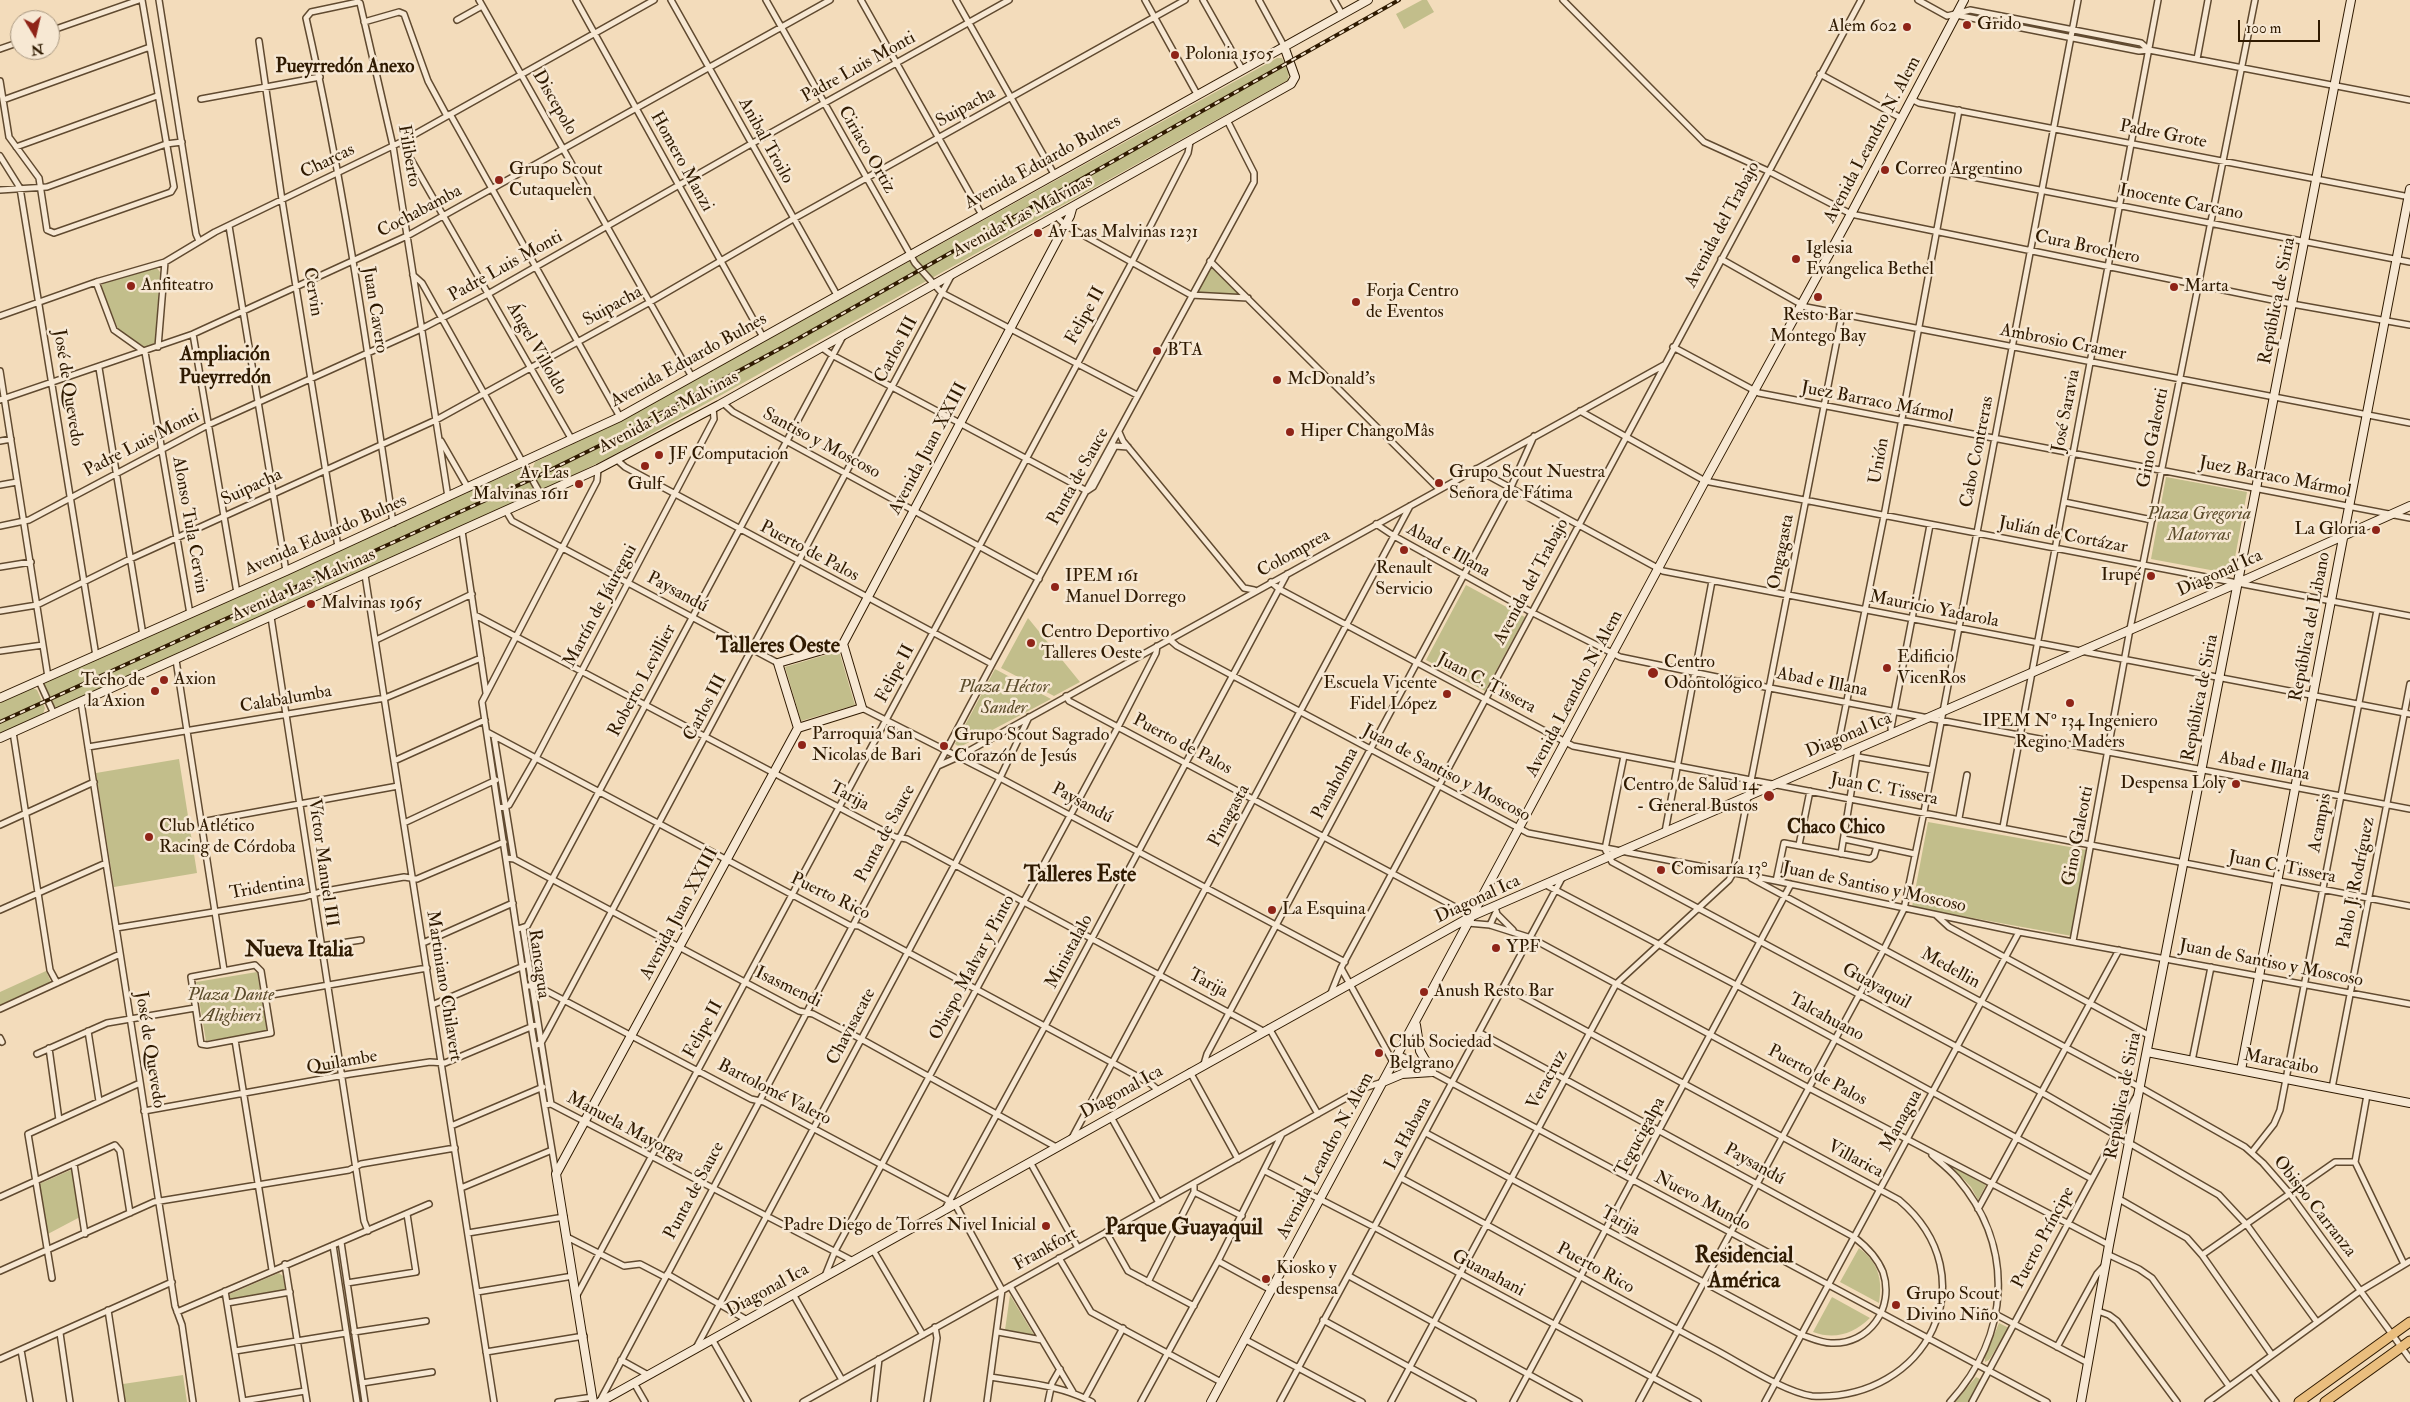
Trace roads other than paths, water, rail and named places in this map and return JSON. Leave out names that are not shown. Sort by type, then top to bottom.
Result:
[{"type":"main road","name":"Avenida Eduardo Bulnes","points":[[0,698],[286,572],[338,546],[448,498],[620,417],[1368,0]]},
{"type":"main road","name":"Avenida Leandro N. Alem","points":[[1211,1402],[1614,655],[1658,569],[1851,214],[1964,0]]},
{"type":"main road","name":"República de Siria","points":[[2081,1402],[2107,1254],[2141,1088],[2351,0]]},
{"type":"main road","name":"Avenida Las Malvinas","points":[[0,738],[598,469],[723,403],[953,272],[1072,209],[1293,81],[1294,73],[1284,46]]},
{"type":"main road","name":"República del Libano","points":[[2241,1070],[2410,194]]},
{"type":"main road","name":"Avenida Juan XXIII","points":[[843,644],[1072,209]]},
{"type":"main road","name":"Diagonal Ica","points":[[600,1402],[944,1210],[952,1202],[1030,1162],[1332,993],[1470,920],[1608,857],[1774,785],[1840,757],[1858,753],[1892,734],[1929,718],[1942,716],[2032,672],[2410,506]]},
{"type":"main road","points":[[843,644],[862,708],[798,728],[778,663],[843,644]]},
{"type":"main road","name":"Avenida Juan XXIII","points":[[556,1174],[798,728]]},
{"type":"main road","points":[[1383,1082],[1402,1074],[1432,1072],[1420,1051],[1416,1023]]},
{"type":"main road","name":"Maracaibo","points":[[2147,1052],[2410,1103]]},
{"type":"main road","name":"Rancagua","points":[[556,1174],[593,1399]]},
{"type":"main road","points":[[2299,1402],[2410,1322]]},
{"type":"main road","points":[[2325,1402],[2410,1341]]},
{"type":"street","points":[[0,81],[9,137],[38,176],[47,230],[54,233],[173,190],[150,46],[140,0],[60,28]]},
{"type":"street","points":[[159,0],[196,234],[199,241]]},
{"type":"street","name":"Discepolo","points":[[479,0],[692,377]]},
{"type":"street","name":"Homero Manzi","points":[[576,0],[764,337]]},
{"type":"street","name":"Charcas","points":[[0,316],[96,282],[165,262],[199,241],[401,142],[654,0]]},
{"type":"street","name":"Anibal Troilo","points":[[671,0],[837,295]]},
{"type":"street","name":"Ciriaco Ortiz","points":[[766,0],[910,256],[932,284]]},
{"type":"street","name":"Cochabamba","points":[[2,400],[193,334],[407,236],[830,0]]},
{"type":"street","points":[[861,0],[982,215]]},
{"type":"street","points":[[956,0],[1054,174]]},
{"type":"street","name":"Padre Luis Monti","points":[[0,526],[24,522],[208,425],[441,319],[1009,0]]},
{"type":"street","points":[[1144,0],[1197,94]]},
{"type":"street","name":"Suipacha","points":[[0,611],[37,605],[130,559],[272,493],[436,420],[531,369],[793,219],[1185,0]]},
{"type":"street","points":[[1203,0],[1242,69]]},
{"type":"street","points":[[1259,0],[1284,46]]},
{"type":"street","points":[[1334,0],[1342,14]]},
{"type":"street","name":"Cura Brochero","points":[[1564,0],[1701,140],[1768,171],[1851,214],[2292,304],[2410,324]]},
{"type":"street","name":"Avenida del Trabajo","points":[[1332,993],[1341,968],[1861,0]]},
{"type":"street","points":[[1918,0],[1947,16],[1970,10],[2141,43],[2149,50]]},
{"type":"street","name":"Cabo Contreras","points":[[1639,1402],[1836,1039],[1904,909],[2078,0]]},
{"type":"street","name":"José Saravia","points":[[2003,827],[2158,0]]},
{"type":"street","points":[[2197,59],[2208,0]]},
{"type":"street","name":"Gino Galeotti","points":[[2073,941],[2130,629],[2255,0]]},
{"type":"street","name":"Filiberto","points":[[307,14],[360,3],[393,146],[448,498]]},
{"type":"street","points":[[457,20],[482,6]]},
{"type":"street","points":[[364,22],[399,12],[404,14],[428,81],[492,189],[620,417]]},
{"type":"street","name":"Juan Cavero","points":[[307,14],[337,173],[393,523]]},
{"type":"street","points":[[1956,15],[2139,51],[2149,50],[2410,100]]},
{"type":"street","name":"Cervin","points":[[259,41],[282,200],[327,468],[338,546]]},
{"type":"street","points":[[3,100],[150,46]]},
{"type":"street","points":[[1820,74],[1901,118]]},
{"type":"street","points":[[200,99],[320,77]]},
{"type":"street","points":[[16,147],[157,96]]},
{"type":"street","name":"Padre Grote","points":[[1911,99],[1919,103],[2053,127],[2317,179],[2410,194]]},
{"type":"street","name":"Unión","points":[[1840,757],[1838,745],[1884,516],[1959,110]]},
{"type":"street","name":"Punta de Sauce","points":[[600,1402],[992,664],[1255,179],[1254,172],[1227,120]]},
{"type":"street","points":[[0,190],[40,188],[166,144],[182,142]]},
{"type":"street","name":"Ángel Villoldo","points":[[401,142],[572,441]]},
{"type":"street","name":"Felipe II","points":[[577,1296],[980,547],[1076,363],[1132,262],[1188,153],[1190,142]]},
{"type":"street","points":[[0,156],[20,188]]},
{"type":"street","name":"Inocente Carcano","points":[[1948,172],[2410,262]]},
{"type":"street","name":"José de Quevedo","points":[[20,188],[96,656]]},
{"type":"street","points":[[1057,217],[1065,224],[1191,295],[1248,298]]},
{"type":"street","points":[[230,226],[242,312],[286,572]]},
{"type":"street","name":"Ambrosio Cramer","points":[[1721,259],[1802,304],[1842,314],[2410,423]]},
{"type":"street","points":[[1210,261],[1439,489]]},
{"type":"street","points":[[158,347],[165,262]]},
{"type":"street","name":"Carlos III","points":[[541,1043],[847,474],[953,272]]},
{"type":"street","points":[[413,275],[422,283],[541,495]]},
{"type":"street","points":[[96,282],[114,330],[145,352]]},
{"type":"street","points":[[932,284],[942,293],[1137,394]]},
{"type":"street","name":"Ongagasta","points":[[1749,796],[1842,314]]},
{"type":"street","points":[[193,334],[237,593]]},
{"type":"street","name":"Roberto Levillier","points":[[520,929],[527,926],[844,334]]},
{"type":"street","points":[[821,347],[832,355],[1087,491],[1093,488],[1115,446],[1120,444],[1128,447]]},
{"type":"street","name":"Juez Barraco Mármol","points":[[1673,347],[1755,392],[1901,422],[2410,518]]},
{"type":"street","name":"Alonso Tula Cervin","points":[[145,352],[190,614]]},
{"type":"street","name":"Colomprea","points":[[938,766],[958,757],[1664,364]]},
{"type":"street","points":[[99,368],[142,635]]},
{"type":"street","points":[[0,371],[2,400],[11,439],[48,677]]},
{"type":"street","name":"Santiso y Moscoso","points":[[723,403],[733,412],[1039,579]]},
{"type":"street","name":"Martín de Jáuregui","points":[[506,807],[536,758],[676,494],[714,420],[713,408]]},
{"type":"street","name":"Julián de Cortázar","points":[[1580,411],[1706,481],[2410,616]]},
{"type":"street","points":[[1119,432],[1128,447],[1244,588],[1257,590]]},
{"type":"street","name":"Panaholma","points":[[1204,1064],[1207,1054],[1276,924],[1511,487],[1534,436]]},
{"type":"street","name":"Filiberto","points":[[439,437],[468,488]]},
{"type":"street","points":[[0,441],[11,439]]},
{"type":"street","name":"Puerto de Palos","points":[[616,459],[624,467],[739,530],[992,664]]},
{"type":"street","points":[[486,693],[597,481],[598,469]]},
{"type":"street","name":"Mauricio Yadarola","points":[[1476,469],[1658,569],[2077,652],[2407,714]]},
{"type":"street","points":[[0,485],[17,482]]},
{"type":"street","points":[[2064,502],[2152,520]]},
{"type":"street","name":"Pinagasta","points":[[1071,1139],[1208,887],[1410,505]]},
{"type":"street","name":"Paysandú","points":[[506,511],[512,521],[778,663]]},
{"type":"street","name":"Abad e Illana","points":[[1376,524],[1394,536],[1531,612],[1614,655],[1770,688],[1929,718]]},
{"type":"street","points":[[1892,734],[1894,711],[1930,525]]},
{"type":"street","name":"Rancagua","points":[[462,531],[486,693],[482,702],[506,858],[513,903],[520,929],[529,985],[538,1024],[551,1104]]},
{"type":"street","points":[[0,567],[31,562]]},
{"type":"street","name":"Ministalalo","points":[[952,1202],[997,1114],[1140,851],[1287,573]]},
{"type":"street","name":"Martiniano Chilavert","points":[[365,575],[494,1402]]},
{"type":"street","points":[[1665,832],[1712,581]]},
{"type":"street","name":"Juan C. Tissera","points":[[1271,582],[1279,589],[1566,743],[1752,781],[1959,818],[2410,906]]},
{"type":"street","points":[[1240,599],[1244,588]]},
{"type":"street","points":[[376,640],[472,594]]},
{"type":"street","name":"Acampis","points":[[2252,1152],[2274,1124],[2280,1110],[2377,610]]},
{"type":"street","name":"Tarija","points":[[475,615],[840,807],[955,864],[1266,1030]]},
{"type":"street","name":"Víctor Manuel III","points":[[271,617],[341,1076],[364,1221],[368,1231]]},
{"type":"street","name":"Juan de Santiso y Moscoso","points":[[1169,639],[1177,646],[1518,830],[1605,849],[1791,884],[2019,932],[2410,1004]]},
{"type":"street","points":[[0,651],[43,645]]},
{"type":"street","name":"Obispo Malvar y Pinto","points":[[825,1276],[835,1251],[1118,727],[1156,653],[1157,646]]},
{"type":"street","name":"Calabalumba","points":[[88,747],[385,698],[481,658]]},
{"type":"street","points":[[176,660],[224,970]]},
{"type":"street","points":[[40,681],[54,714]]},
{"type":"street","name":"Pablo J. Rodríguez","points":[[2332,1088],[2386,804],[2407,714],[2410,684]]},
{"type":"street","name":"Puerto de Palos","points":[[1066,696],[1069,701],[1392,874],[1470,920],[1513,930],[1531,938],[1809,1088],[2109,1245]]},
{"type":"street","name":"José de Quevedo","points":[[81,702],[144,1111],[177,1312],[182,1325],[192,1402]]},
{"type":"street","name":"Paysandú","points":[[862,708],[1070,814],[1345,962]]},
{"type":"street","name":"Chavisacate","points":[[695,1348],[955,864],[1000,778],[1029,716]]},
{"type":"street","name":"Abad e Illana","points":[[1942,716],[2020,735],[2410,809]]},
{"type":"street","points":[[394,761],[485,720]]},
{"type":"street","points":[[13,732],[50,970],[56,983]]},
{"type":"street","name":"Puerto Rico","points":[[487,732],[849,925],[859,926],[908,952],[1113,1063],[1151,1084],[1158,1090]]},
{"type":"street","points":[[494,736],[514,859]]},
{"type":"street","points":[[1841,854],[1858,753],[1932,770]]},
{"type":"street","points":[[1608,857],[1605,849],[1624,756]]},
{"type":"street","points":[[1959,818],[1967,775]]},
{"type":"street","points":[[404,823],[501,778]]},
{"type":"street","points":[[0,825],[94,782]]},
{"type":"street","points":[[201,822],[398,786]]},
{"type":"street","points":[[1799,844],[1810,791]]},
{"type":"street","points":[[1734,873],[1749,796]]},
{"type":"street","points":[[499,808],[506,807]]},
{"type":"street","points":[[1844,839],[1915,854]]},
{"type":"street","name":"Tridentina","points":[[116,928],[313,895],[404,877],[420,878],[504,842]]},
{"type":"street","points":[[1776,881],[1784,843],[1799,844],[1870,859],[1874,856],[1877,846]]},
{"type":"street","name":"Guayaquil","points":[[1608,857],[1612,862],[2041,1092],[2219,1195],[2247,1225],[2317,1322]]},
{"type":"street","name":"Isasmendi","points":[[506,858],[514,859],[799,1011],[861,1039],[1056,1147]]},
{"type":"street","points":[[0,910],[106,863]]},
{"type":"street","name":"Veracruz","points":[[1392,1402],[1537,1128],[1616,984],[1729,880],[1734,873]]},
{"type":"street","name":"Medellin","points":[[1746,875],[2141,1088]]},
{"type":"street","name":"La Habana","points":[[1280,1402],[1562,878]]},
{"type":"street","name":"Tegucigalpa","points":[[1513,1402],[1786,898],[1791,884]]},
{"type":"street","name":"Talcahuano","points":[[1546,885],[1557,889],[1738,986],[2092,1179]]},
{"type":"street","points":[[423,943],[513,903]]},
{"type":"street","points":[[1490,925],[1496,909]]},
{"type":"street","name":"Puerto de Palos","points":[[1496,909],[1513,930]]},
{"type":"street","points":[[1935,915],[1949,926],[2150,1036]]},
{"type":"street","name":"Managua","points":[[1765,1402],[1957,1048],[2004,956],[2019,932]]},
{"type":"street","points":[[321,946],[362,940]]},
{"type":"street","points":[[1978,1209],[2119,950]]},
{"type":"street","points":[[0,1009],[120,954]]},
{"type":"street","points":[[255,965],[259,967],[271,1033],[204,1045],[200,1042],[191,977],[224,970],[255,965]]},
{"type":"street","points":[[432,1005],[526,965]]},
{"type":"street","points":[[2192,1061],[2211,967]]},
{"type":"street","points":[[265,996],[427,968]]},
{"type":"street","points":[[1341,968],[1394,1062]]},
{"type":"street","name":"Rancagua","points":[[529,985],[531,1025],[556,1174]]},
{"type":"street","name":"Bartolomé Valero","points":[[529,985],[564,999],[631,1036],[814,1128],[952,1202]]},
{"type":"street","name":"Villarica","points":[[1505,987],[1899,1200],[1915,1215],[1928,1233],[1938,1254],[1942,1275],[1942,1296],[1939,1316],[1929,1339],[1916,1358],[1889,1380],[1863,1392],[1845,1396],[1810,1395],[1800,1393],[1775,1382]]},
{"type":"street","points":[[37,1054],[107,1023],[195,1008]]},
{"type":"street","name":"Quilambe","points":[[144,1111],[341,1076],[430,1062],[441,1064],[531,1025],[538,1024]]},
{"type":"street","points":[[1266,1030],[1318,1114]]},
{"type":"street","points":[[88,1031],[99,1101]]},
{"type":"street","name":"Paysandú","points":[[1480,1033],[1854,1237],[1872,1253],[1883,1272],[1886,1284],[1883,1313]]},
{"type":"street","points":[[235,1040],[272,1270]]},
{"type":"street","points":[[535,1046],[541,1043]]},
{"type":"street","points":[[49,1048],[59,1120]]},
{"type":"street","name":"Nuevo Mundo","points":[[1398,1054],[1453,1082],[1633,1182],[1731,1232],[2047,1402]]},
{"type":"street","points":[[1190,1072],[1238,1159]]},
{"type":"street","name":"Frankfort","points":[[803,1402],[1364,1088],[1383,1082]]},
{"type":"street","points":[[52,1278],[28,1134],[140,1083]]},
{"type":"street","points":[[451,1126],[548,1085]]},
{"type":"street","name":"Puerto Príncipe","points":[[1972,1402],[2141,1088]]},
{"type":"street","name":"Obispo Carranza","points":[[2141,1088],[2252,1152],[2290,1194],[2410,1359]]},
{"type":"street","points":[[2367,1095],[2355,1162],[2404,1264]]},
{"type":"street","name":"Manuela Mayorga","points":[[545,1106],[551,1104],[852,1261]]},
{"type":"street","points":[[1110,1117],[1159,1203]]},
{"type":"street","name":"Tarija","points":[[1426,1133],[1802,1335]]},
{"type":"street","points":[[1141,1402],[1242,1216],[1283,1134]]},
{"type":"street","points":[[0,1197],[115,1145],[119,1148],[130,1213]]},
{"type":"street","points":[[0,1271],[159,1201],[349,1170],[361,1164],[455,1148]]},
{"type":"street","points":[[1926,1149],[1955,1175],[1978,1209],[1992,1242],[1996,1262],[1997,1315],[1994,1330],[1977,1364],[1950,1402]]},
{"type":"street","points":[[461,1188],[552,1150]]},
{"type":"street","points":[[1030,1162],[1078,1248]]},
{"type":"street","points":[[2202,1256],[2335,1162],[2355,1162]]},
{"type":"street","points":[[74,1164],[85,1234]]},
{"type":"street","name":"Guanahani","points":[[1265,1172],[1374,1227],[1698,1402]]},
{"type":"street","name":"Puerto Rico","points":[[1401,1178],[1775,1382]]},
{"type":"street","points":[[1148,1282],[1194,1192],[1194,1184]]},
{"type":"street","points":[[1194,1192],[1242,1216]]},
{"type":"street","points":[[2119,1200],[2181,1233],[2202,1256],[2272,1355]]},
{"type":"street","points":[[952,1202],[1002,1290],[998,1332],[987,1402]]},
{"type":"street","points":[[177,1312],[285,1264],[429,1204]]},
{"type":"street","points":[[347,1283],[416,1272],[407,1214]]},
{"type":"street","points":[[468,1232],[564,1217]]},
{"type":"street","points":[[1106,1232],[1128,1271],[1194,1306]]},
{"type":"street","points":[[567,1237],[624,1266],[640,1264],[666,1275],[747,1320]]},
{"type":"street","points":[[341,1242],[365,1402]]},
{"type":"street","points":[[333,1245],[357,1402]]},
{"type":"street","points":[[873,1250],[923,1335]]},
{"type":"street","points":[[2107,1254],[2139,1269],[2152,1278],[2229,1386]]},
{"type":"street","points":[[1059,1258],[1088,1310],[1222,1382]]},
{"type":"street","points":[[1218,1261],[1271,1290]]},
{"type":"street","points":[[2208,1402],[2360,1291],[2410,1261]]},
{"type":"street","points":[[285,1264],[307,1402]]},
{"type":"street","points":[[2057,1347],[2097,1274],[2105,1265]]},
{"type":"street","points":[[477,1292],[574,1276]]},
{"type":"street","points":[[1349,1276],[1579,1402]]},
{"type":"street","points":[[0,1359],[172,1282]]},
{"type":"street","points":[[1010,1286],[1073,1392]]},
{"type":"street","points":[[225,1291],[243,1401],[305,1391]]},
{"type":"street","points":[[227,1303],[290,1292]]},
{"type":"street","points":[[793,1294],[842,1380]]},
{"type":"street","points":[[108,1310],[122,1402]]},
{"type":"street","points":[[2098,1311],[2109,1315],[2117,1321],[2177,1402]]},
{"type":"street","points":[[1802,1335],[1829,1344],[1846,1342],[1872,1328],[1883,1313]]},
{"type":"street","points":[[1997,1315],[2088,1363]]},
{"type":"street","points":[[1323,1320],[1473,1402]]},
{"type":"street","points":[[354,1332],[426,1321]]},
{"type":"street","points":[[926,1402],[937,1338],[936,1327]]},
{"type":"street","points":[[1085,1398],[1123,1328]]},
{"type":"street","points":[[60,1332],[70,1402]]},
{"type":"street","points":[[998,1332],[1042,1340]]},
{"type":"street","points":[[235,1351],[346,1333]]},
{"type":"street","points":[[486,1352],[584,1336]]},
{"type":"street","points":[[712,1339],[748,1402]]},
{"type":"street","points":[[1244,1339],[1362,1402]]},
{"type":"street","points":[[21,1350],[30,1402]]},
{"type":"street","points":[[874,1402],[879,1359]]},
{"type":"street","points":[[621,1360],[648,1375]]},
{"type":"street","points":[[1048,1402],[1051,1387],[1060,1370]]},
{"type":"street","points":[[2252,1370],[2276,1402]]},
{"type":"street","points":[[362,1383],[432,1372]]},
{"type":"street","points":[[991,1377],[1073,1392],[1092,1402]]},
{"type":"street","points":[[634,1383],[645,1402]]},
{"type":"street","points":[[558,1402],[593,1399]]},
{"type":"railway","points":[[0,722],[532,479],[613,439],[794,341],[1399,0]]},
{"type":"place","name":"Grido","points":[[1967,25]]},
{"type":"place","name":"Alem 602","points":[[1907,27]]},
{"type":"place","name":"Polonia 1505","points":[[1175,55]]},
{"type":"place","name":"Correo Argentino","points":[[1885,170]]},
{"type":"place","name":"Grupo Scout Cutaquelen","points":[[499,180]]},
{"type":"place","name":"Av Las Malvinas 1231","points":[[1038,233]]},
{"type":"place","name":"Iglesia Evangelica Bethel","points":[[1796,259]]},
{"type":"place","name":"Anfiteatro","points":[[131,286]]},
{"type":"place","name":"Marta","points":[[2174,287]]},
{"type":"place","name":"Resto Bar Montego Bay","points":[[1818,297]]},
{"type":"place","name":"Forja Centro de Eventos","points":[[1356,302]]},
{"type":"place","name":"BTA","points":[[1157,351]]},
{"type":"place","name":"McDonald's","points":[[1277,380]]},
{"type":"place","name":"Hiper ChangoMâs","points":[[1290,432]]},
{"type":"place","name":"JF Computacion","points":[[659,455]]},
{"type":"place","name":"Gulf","points":[[645,466]]},
{"type":"place","name":"Grupo Scout Nuestra Señora de Fátima","points":[[1439,483]]},
{"type":"place","name":"Av Las Malvinas 1611","points":[[579,484]]},
{"type":"place","name":"La Gloria","points":[[2376,530]]},
{"type":"place","name":"Renault Servicio","points":[[1404,550]]},
{"type":"place","name":"Irupé","points":[[2151,576]]},
{"type":"place","name":"IPEM 161 Manuel Dorrego","points":[[1055,587]]},
{"type":"place","name":"Malvinas 1965","points":[[311,604]]},
{"type":"place","name":"Centro Deportivo Talleres Oeste","points":[[1031,643]]},
{"type":"place","name":"Edificio VicenRos","points":[[1887,668]]},
{"type":"place","name":"Centro Odontológico","points":[[1653,673]]},
{"type":"place","name":"Axion","points":[[164,680]]},
{"type":"place","name":"Techo de la Axion","points":[[155,691]]},
{"type":"place","name":"Escuela Vicente Fidel López","points":[[1447,694]]},
{"type":"place","name":"IPEM Nº 134 Ingeniero Regino Maders","points":[[2070,703]]},
{"type":"place","name":"Parroquia San Nicolas de Bari","points":[[802,745]]},
{"type":"place","name":"Grupo Scout Sagrado Corazón de Jesús","points":[[944,746]]},
{"type":"place","name":"Despensa Loly","points":[[2236,784]]},
{"type":"place","name":"Centro de Salud 14 - General Bustos","points":[[1769,796]]},
{"type":"place","name":"Club Atlético Racing de Córdoba","points":[[149,837]]},
{"type":"place","name":"Comisaría 13°","points":[[1661,870]]},
{"type":"place","name":"La Esquina","points":[[1272,910]]},
{"type":"place","name":"YPF","points":[[1496,948]]},
{"type":"place","name":"Anush Resto Bar","points":[[1424,992]]},
{"type":"place","name":"Club Sociedad Belgrano","points":[[1379,1053]]},
{"type":"place","name":"Padre Diego de Torres Nivel Inicial","points":[[1046,1226]]},
{"type":"place","name":"Kiosko y despensa","points":[[1266,1279]]},
{"type":"place","name":"Grupo Scout Divino Niño","points":[[1896,1305]]},
{"type":"district","name":"Pueyrredón Anexo","points":[[345,68]]},
{"type":"district","name":"Ampliación Pueyrredón","points":[[225,368]]},
{"type":"district","name":"Talleres Oeste","points":[[778,647]]},
{"type":"district","name":"Chaco Chico","points":[[1836,829]]},
{"type":"district","name":"Talleres Este","points":[[1080,876]]},
{"type":"district","name":"Nueva Italia","points":[[299,951]]},
{"type":"district","name":"Parque Guayaquil","points":[[1184,1229]]},
{"type":"district","name":"Residencial América","points":[[1744,1270]]},
{"type":"park label","name":"Plaza Gregoria Matorras","points":[[2199,525]]},
{"type":"park label","name":"Plaza Héctor Sander","points":[[1004,698]]},
{"type":"park label","name":"Plaza Dante Alighieri","points":[[231,1006]]}]
